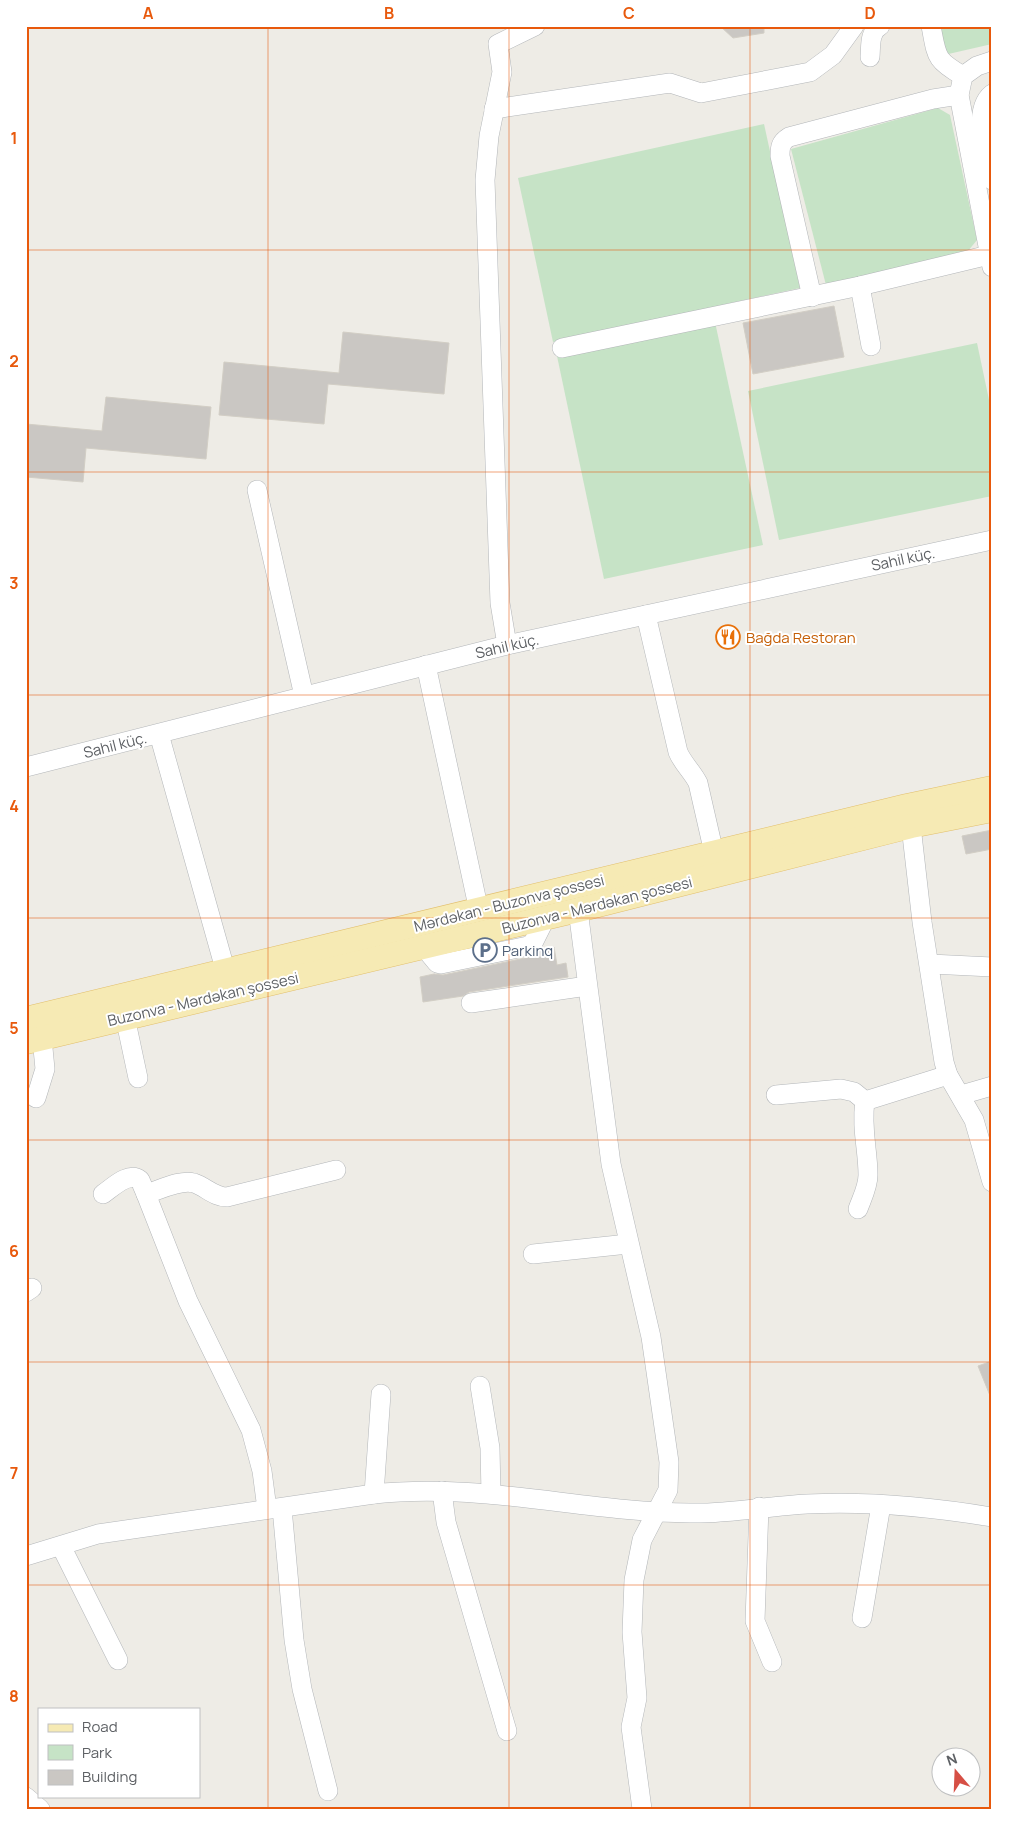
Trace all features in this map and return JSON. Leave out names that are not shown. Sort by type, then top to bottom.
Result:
[{"type":"main road","name":"Mərdəkan - Buzonva şossesi","points":[[26,1019],[225,969],[479,911],[907,806],[992,788]]},
{"type":"main road","name":"Buzonva - Mərdəkan şossesi","points":[[34,1040],[578,910],[911,826],[992,810]]},
{"type":"street","points":[[507,645],[500,603],[484,199],[488,145],[502,72],[498,44],[535,26]]},
{"type":"street","points":[[494,109],[670,83],[701,93],[810,72],[833,55],[854,26]]},
{"type":"street","points":[[870,58],[872,34],[880,26]]},
{"type":"street","points":[[931,26],[939,59],[944,66],[963,76]]},
{"type":"street","points":[[562,348],[860,286],[991,261],[959,95],[963,76],[977,66],[992,61]]},
{"type":"street","points":[[992,94],[987,98],[980,123],[992,180]]},
{"type":"street","points":[[812,296],[780,156],[780,147],[783,141],[789,136],[933,99],[959,95]]},
{"type":"street","points":[[860,286],[871,346]]},
{"type":"street","points":[[257,490],[304,696]]},
{"type":"street","name":"Sahil küç.","points":[[26,767],[507,645],[992,540]]},
{"type":"street","points":[[646,615],[678,752],[682,763],[698,783],[714,853]]},
{"type":"street","points":[[426,665],[479,911]]},
{"type":"street","points":[[159,734],[225,969]]},
{"type":"street","points":[[911,826],[922,922],[948,1075],[974,1120],[992,1182]]},
{"type":"street","points":[[578,910],[611,1164],[651,1337],[669,1462],[670,1480],[668,1490],[642,1540],[634,1580],[632,1632],[637,1698],[631,1727],[642,1809]]},
{"type":"street","points":[[930,964],[992,967]]},
{"type":"street","points":[[471,1003],[587,986]]},
{"type":"street","points":[[125,1017],[138,1078]]},
{"type":"street","points":[[34,1040],[45,1069],[36,1098]]},
{"type":"street","points":[[865,1102],[948,1075]]},
{"type":"street","points":[[961,1095],[992,1086]]},
{"type":"street","points":[[776,1095],[841,1089],[854,1092],[865,1102]]},
{"type":"street","points":[[858,1209],[868,1175],[862,1120],[865,1102]]},
{"type":"street","points":[[146,1194],[181,1183],[191,1182],[220,1197],[227,1197],[336,1170]]},
{"type":"street","points":[[104,1194],[126,1178],[132,1177],[140,1180],[188,1301],[252,1430],[274,1509],[302,1689],[328,1790]]},
{"type":"street","points":[[533,1254],[628,1244]]},
{"type":"street","points":[[480,1386],[490,1448],[491,1494]]},
{"type":"street","points":[[374,1494],[381,1394]]},
{"type":"street","points":[[442,1491],[446,1522],[507,1731]]},
{"type":"street","points":[[26,1556],[98,1534],[374,1494],[442,1491],[491,1494],[656,1511],[707,1513],[810,1504],[881,1505],[992,1517]]},
{"type":"street","points":[[862,1618],[881,1505]]},
{"type":"street","points":[[760,1507],[755,1621],[772,1662]]},
{"type":"street","points":[[61,1546],[118,1660]]},
{"type":"street","points":[[26,1797],[40,1809]]},
{"type":"green space","points":[[937,26],[992,26],[992,44],[944,55]]},
{"type":"green space","points":[[938,108],[950,115],[977,240],[968,251],[826,285],[791,149]]},
{"type":"green space","points":[[764,124],[800,288],[553,342],[518,178]]},
{"type":"green space","points":[[715,322],[763,545],[604,579],[557,356]]},
{"type":"green space","points":[[977,343],[992,414],[992,496],[779,540],[748,391]]},
{"type":"building","points":[[720,26],[764,26],[764,33],[733,38]]},
{"type":"building","points":[[834,306],[844,357],[753,374],[743,323]]},
{"type":"building","points":[[343,332],[449,343],[444,394],[328,384],[324,424],[219,415],[224,362],[339,373]]},
{"type":"building","points":[[106,397],[211,407],[206,459],[86,448],[83,482],[26,477],[26,424],[102,431]]},
{"type":"building","points":[[992,830],[992,849],[966,854],[962,836]]},
{"type":"building","points":[[554,947],[557,965],[566,963],[568,977],[469,992],[463,996],[423,1002],[420,977],[434,974],[443,975],[530,957],[541,950]]},
{"type":"building","points":[[992,1361],[992,1398],[991,1398],[978,1366]]},
{"type":"place","name":"Bağda Restoran","points":[[728,637]]},
{"type":"place","name":"Parkinq","points":[[485,950]]}]
